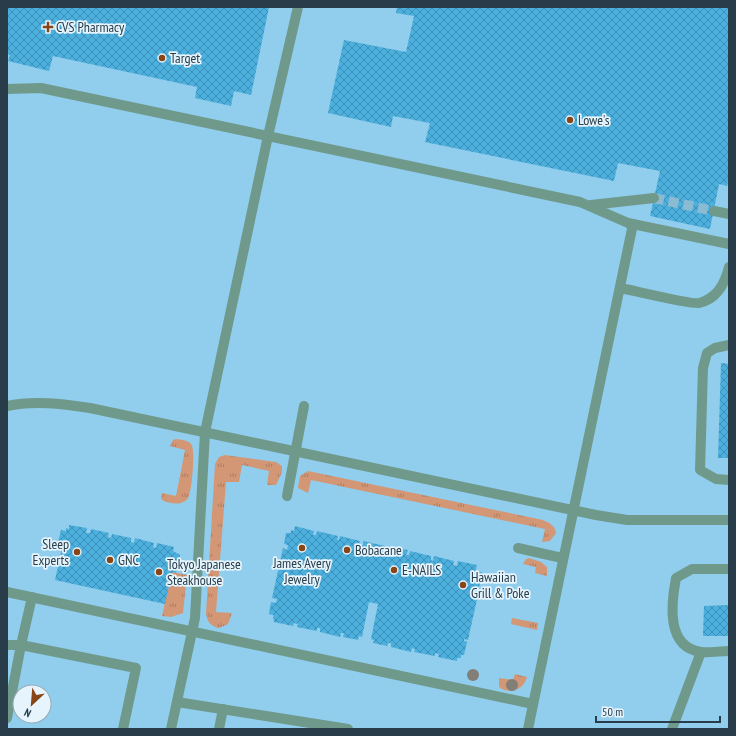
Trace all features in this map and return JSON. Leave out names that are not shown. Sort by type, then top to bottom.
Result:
[{"type":"lane","points":[[171,729],[195,618],[206,432],[268,136],[298,7]]},
{"type":"lane","points":[[7,89],[41,88],[268,136],[588,205],[633,224],[729,244]]},
{"type":"lane","points":[[588,205],[654,198]]},
{"type":"lane","points":[[714,211],[729,214]]},
{"type":"lane","points":[[528,729],[562,558],[633,224]]},
{"type":"lane","points":[[620,288],[697,304],[714,297],[727,277],[729,268]]},
{"type":"lane","points":[[729,345],[715,348],[707,353],[703,368],[700,470],[716,479],[729,480]]},
{"type":"lane","points":[[7,406],[19,403],[72,405],[627,520],[729,520]]},
{"type":"lane","points":[[287,496],[304,406]]},
{"type":"lane","points":[[518,548],[562,558]]},
{"type":"lane","points":[[729,568],[692,569],[676,578],[673,595],[674,632],[684,646],[700,652],[729,651]]},
{"type":"lane","points":[[7,592],[533,704]]},
{"type":"lane","points":[[7,718],[32,597]]},
{"type":"lane","points":[[7,645],[21,645],[136,668],[123,729]]},
{"type":"lane","points":[[672,729],[700,652]]},
{"type":"lane","points":[[177,702],[348,729]]},
{"type":"lane","points":[[219,729],[223,709]]},
{"type":"shaded area","points":[[7,7],[729,7],[729,729],[7,729]]},
{"type":"green space","points":[[176,439],[186,441],[192,446],[192,481],[188,498],[180,503],[171,503],[165,502],[161,498],[162,493],[176,496],[185,450],[170,446],[173,440]]},
{"type":"green space","points":[[225,455],[276,462],[282,466],[282,472],[276,485],[267,485],[269,471],[242,465],[239,482],[226,482],[216,612],[232,613],[228,624],[219,628],[210,623],[206,614],[215,464],[219,457]]},
{"type":"green space","points":[[308,471],[543,520],[555,528],[556,533],[550,541],[542,542],[545,529],[311,480],[308,493],[298,488],[300,476]]},
{"type":"green space","points":[[529,558],[541,562],[547,567],[547,576],[535,573],[536,567],[523,564],[526,559]]},
{"type":"green space","points":[[172,572],[187,575],[183,613],[171,617],[162,616]]},
{"type":"green space","points":[[512,618],[538,623],[537,630],[511,624]]},
{"type":"green space","points":[[515,674],[527,677],[523,685],[516,690],[511,691],[507,691],[499,687],[499,678],[513,680]]},
{"type":"building","name":"Target","points":[[7,7],[269,7],[251,95],[234,91],[231,106],[195,98],[197,87],[53,56],[49,71],[8,61],[10,55],[7,54]]},
{"type":"building","name":"Lowe's","points":[[397,7],[729,7],[729,177],[727,186],[719,184],[710,229],[650,216],[660,171],[618,163],[614,181],[425,142],[430,123],[393,116],[391,127],[328,113],[344,40],[406,52],[414,16],[396,13]]},
{"type":"building","points":[[721,363],[729,364],[729,458],[718,458]]},
{"type":"building","points":[[69,525],[87,528],[86,533],[90,533],[91,529],[109,533],[108,537],[111,538],[112,534],[131,538],[131,542],[134,543],[135,538],[154,543],[153,547],[156,548],[157,543],[174,547],[173,551],[180,555],[176,573],[172,572],[165,604],[55,580],[62,548],[57,547],[61,530],[66,531],[66,528],[69,529]]},
{"type":"building","points":[[295,526],[314,531],[313,535],[316,535],[317,531],[338,536],[337,540],[339,540],[340,536],[360,541],[359,545],[363,545],[363,541],[385,546],[384,550],[386,550],[387,546],[408,550],[406,555],[409,555],[410,551],[431,556],[431,560],[433,561],[434,556],[454,561],[453,565],[457,566],[458,561],[477,565],[476,570],[483,573],[479,587],[476,586],[475,589],[479,590],[468,640],[464,639],[464,641],[467,642],[464,655],[461,655],[461,658],[457,658],[457,661],[438,657],[439,654],[435,653],[435,656],[414,652],[415,649],[412,648],[411,652],[391,647],[391,643],[388,643],[387,646],[373,643],[374,640],[371,639],[378,604],[369,602],[362,637],[359,636],[358,640],[343,637],[344,633],[341,633],[340,637],[320,632],[320,628],[317,628],[317,631],[297,627],[298,624],[294,623],[293,626],[274,622],[273,615],[269,614],[271,602],[276,603],[277,599],[272,598],[283,548],[287,550],[288,545],[284,544],[286,533],[291,533],[291,530],[294,531]]},
{"type":"building","points":[[729,605],[729,636],[703,636],[704,606]]},
{"type":"tunnel","points":[[654,198],[714,211]]},
{"type":"place","name":"CVS Pharmacy","points":[[48,27]]},
{"type":"place","name":"Target","points":[[162,58]]},
{"type":"place","name":"Lowe's","points":[[570,120]]},
{"type":"place","name":"James Avery Jewelry","points":[[302,548]]},
{"type":"place","name":"Bobacane","points":[[347,550]]},
{"type":"place","name":"Sleep Experts","points":[[77,552]]},
{"type":"place","name":"GNC","points":[[110,560]]},
{"type":"place","name":"E-NAILS","points":[[394,570]]},
{"type":"place","name":"Tokyo Japanese Steakhouse","points":[[159,572]]},
{"type":"place","name":"Hawaiian Grill & Poke","points":[[463,585]]}]
